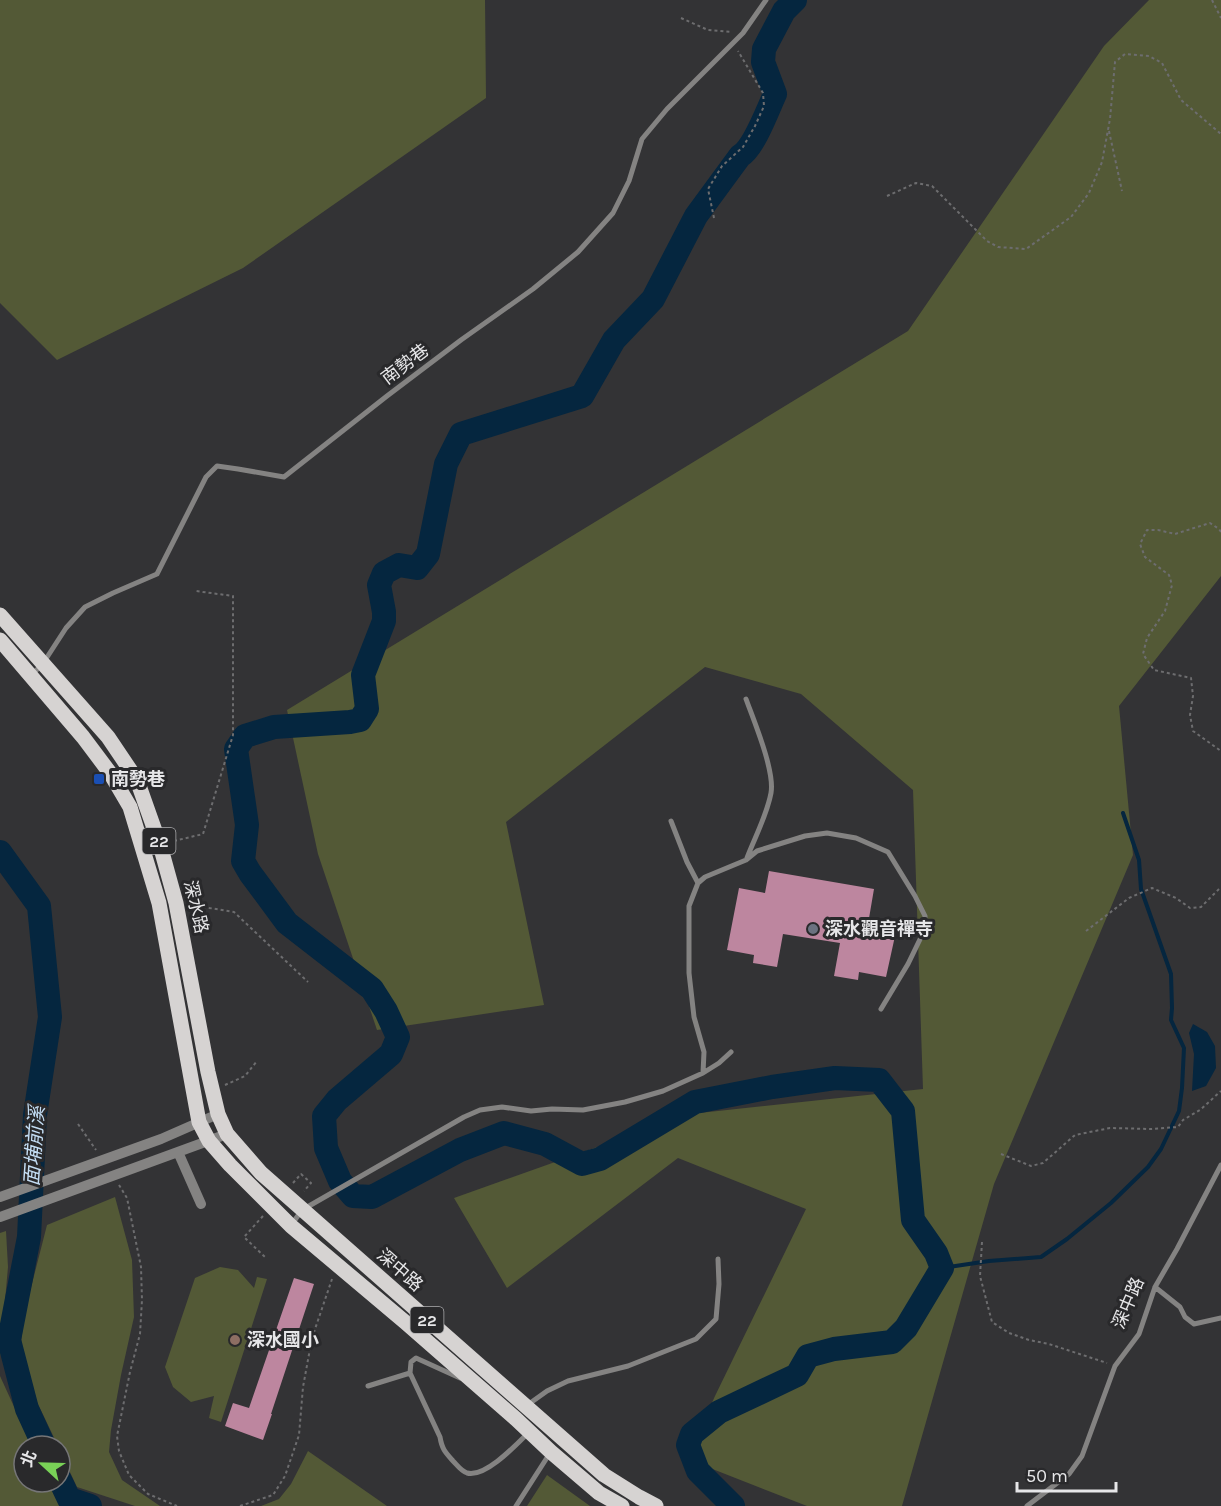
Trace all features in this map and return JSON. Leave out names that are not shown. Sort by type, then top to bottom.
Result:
[{"type":"main road","name":"深水路","points":[[0,615],[108,737],[137,780],[160,845],[176,903],[218,1114]]},
{"type":"main road","name":"深水路","points":[[0,640],[83,737],[130,807],[159,903],[199,1122],[209,1141]]},
{"type":"main road","name":"深中路","points":[[218,1114],[227,1134],[261,1173],[302,1210],[604,1475],[656,1506]]},
{"type":"main road","name":"深中路","points":[[209,1141],[291,1226],[599,1493],[622,1506]]},
{"type":"street","points":[[0,1197],[161,1138],[218,1114]]},
{"type":"street","points":[[0,1217],[227,1134]]},
{"type":"street","points":[[178,1152],[201,1204]]},
{"type":"lane","name":"南勢巷","points":[[31,675],[42,665],[66,628],[85,607],[157,574],[206,477],[217,466],[284,477],[396,389],[533,289],[578,252],[613,213],[628,181],[642,139],[667,109],[743,33],[766,0]]},
{"type":"lane","points":[[746,699],[770,770],[772,791],[763,820],[746,860]]},
{"type":"lane","points":[[671,821],[698,883]]},
{"type":"lane","points":[[703,1073],[704,1052],[694,1017],[689,973],[689,906],[698,883],[705,877],[746,860],[757,851],[827,833],[856,838],[888,852],[925,916],[925,929],[881,1010]]},
{"type":"lane","points":[[291,1226],[302,1210],[480,1110],[502,1107],[531,1111],[583,1110],[625,1102],[663,1091],[703,1073],[719,1064],[731,1052]]},
{"type":"lane","name":"深中路","points":[[1027,1506],[1069,1474],[1082,1456],[1115,1366],[1139,1334],[1155,1287],[1221,1165]]},
{"type":"lane","points":[[516,1419],[526,1406],[547,1391],[568,1381],[628,1366],[696,1339],[716,1319],[719,1284],[718,1259]]},
{"type":"lane","points":[[1155,1287],[1180,1307],[1185,1317],[1194,1324],[1221,1318]]},
{"type":"lane","points":[[477,1385],[416,1358],[411,1362],[410,1372],[440,1437],[442,1448],[459,1468],[467,1473],[478,1473],[503,1458],[529,1432]]},
{"type":"lane","points":[[368,1386],[410,1372]]},
{"type":"lane","points":[[516,1506],[551,1452]]},
{"type":"path","points":[[1212,0],[1221,18]]},
{"type":"path","points":[[681,18],[708,30],[743,33]]},
{"type":"path","points":[[714,218],[708,189],[722,166],[743,147],[764,106],[763,93],[733,43]]},
{"type":"path","points":[[887,196],[916,183],[932,186],[987,241],[998,247],[1026,249],[1071,217],[1089,193],[1102,162],[1115,62],[1125,54],[1149,56],[1162,63],[1181,100],[1221,134]]},
{"type":"path","points":[[1108,129],[1122,191]]},
{"type":"path","points":[[1221,532],[1210,523],[1175,534],[1147,530],[1140,544],[1145,557],[1169,575],[1172,585],[1165,611],[1147,638],[1143,654],[1154,670],[1191,678],[1193,696],[1190,715],[1193,731],[1221,751]]},
{"type":"path","points":[[160,845],[203,834],[233,735],[233,596],[196,591]]},
{"type":"path","points":[[1086,932],[1129,898],[1152,888],[1176,898],[1190,908],[1201,907],[1221,888]]},
{"type":"path","points":[[176,903],[234,912],[308,982]]},
{"type":"path","points":[[213,1091],[245,1076],[257,1060]]},
{"type":"path","points":[[1000,1154],[1031,1166],[1043,1163],[1075,1135],[1110,1128],[1178,1127],[1183,1120],[1200,1110],[1221,1091]]},
{"type":"path","points":[[78,1124],[97,1152]]},
{"type":"path","points":[[297,1179],[301,1174],[311,1183],[303,1192]]},
{"type":"path","points":[[115,1179],[127,1198],[141,1266],[142,1300],[140,1334],[117,1436],[119,1451],[129,1475],[148,1494],[177,1506]]},
{"type":"path","points":[[244,1237],[266,1258]]},
{"type":"path","points":[[982,1242],[980,1276],[992,1322],[1009,1333],[1115,1366]]},
{"type":"path","points":[[240,1506],[273,1495],[285,1476],[300,1435],[303,1387],[312,1338],[338,1265]]},
{"type":"green space","points":[[0,0],[485,0],[486,98],[243,268],[57,360],[0,303]]},
{"type":"green space","points":[[1149,0],[1221,0],[1221,576],[1119,706],[1133,855],[994,1184],[902,1506],[807,1506],[687,1459],[806,1209],[678,1158],[507,1288],[454,1198],[690,1114],[923,1089],[913,790],[801,694],[705,667],[506,822],[544,1005],[377,1030],[318,854],[287,710],[908,331],[1104,46]]},
{"type":"green space","points":[[115,1197],[132,1260],[134,1317],[121,1375],[109,1452],[122,1480],[160,1506],[135,1506],[77,1487],[72,1476],[72,1434],[52,1434],[37,1402],[21,1343],[24,1315],[47,1225]]},
{"type":"green space","points":[[6,1231],[8,1267],[0,1357],[0,1233]]},
{"type":"green space","points":[[220,1267],[238,1270],[254,1288],[257,1277],[267,1279],[221,1422],[209,1418],[214,1396],[191,1402],[173,1387],[165,1367],[195,1278]]},
{"type":"green space","points":[[0,1376],[27,1434],[12,1434],[12,1494],[57,1494],[61,1502],[72,1506],[0,1506]]},
{"type":"green space","points":[[308,1451],[387,1506],[261,1506],[279,1499],[291,1484]]},
{"type":"green space","points":[[547,1475],[590,1506],[527,1506]]},
{"type":"water","points":[[1193,1024],[1207,1032],[1215,1046],[1216,1068],[1206,1086],[1192,1091],[1194,1054],[1189,1033]]},
{"type":"building","name":"深水觀音禪寺","points":[[769,871],[874,889],[867,930],[895,936],[886,977],[859,972],[858,980],[834,976],[840,943],[783,934],[777,967],[753,963],[754,955],[727,950],[739,888],[765,893]]},
{"type":"building","points":[[294,1278],[314,1284],[263,1440],[225,1426],[233,1403],[249,1408]]},
{"type":"waterway","points":[[733,1506],[698,1471],[688,1445],[692,1434],[719,1412],[797,1375],[808,1356],[834,1349],[892,1342],[906,1328],[942,1268],[936,1253],[913,1220],[903,1111],[879,1080],[835,1078],[772,1087],[695,1102],[600,1159],[582,1164],[545,1144],[504,1133],[460,1150],[372,1197],[353,1196],[340,1181],[326,1148],[324,1116],[337,1100],[391,1054],[398,1037],[386,1011],[372,989],[287,923],[243,861],[247,825],[236,749],[245,736],[274,727],[360,720],[367,709],[363,675],[384,621],[379,585],[384,573],[399,565],[417,568],[428,554],[446,464],[461,434],[582,396],[614,340],[653,299],[696,216],[755,137],[775,94],[763,62],[764,49],[784,11],[795,0]]},
{"type":"waterway","points":[[942,1268],[1041,1257],[1111,1203],[1148,1167],[1161,1149],[1179,1111],[1184,1048],[1171,1020],[1171,974],[1141,889],[1139,860],[1123,813]]},
{"type":"waterway","name":"面埔前溪","points":[[0,852],[39,906],[50,1017],[35,1115],[29,1237],[9,1340],[27,1409],[38,1434]]},
{"type":"waterway","name":"面埔前溪","points":[[67,1494],[69,1499],[90,1506]]},
{"type":"place","name":"南勢巷","points":[[99,779]]},
{"type":"place","name":"深水觀音禪寺","points":[[813,929]]},
{"type":"place","name":"深水國小","points":[[235,1340]]}]
